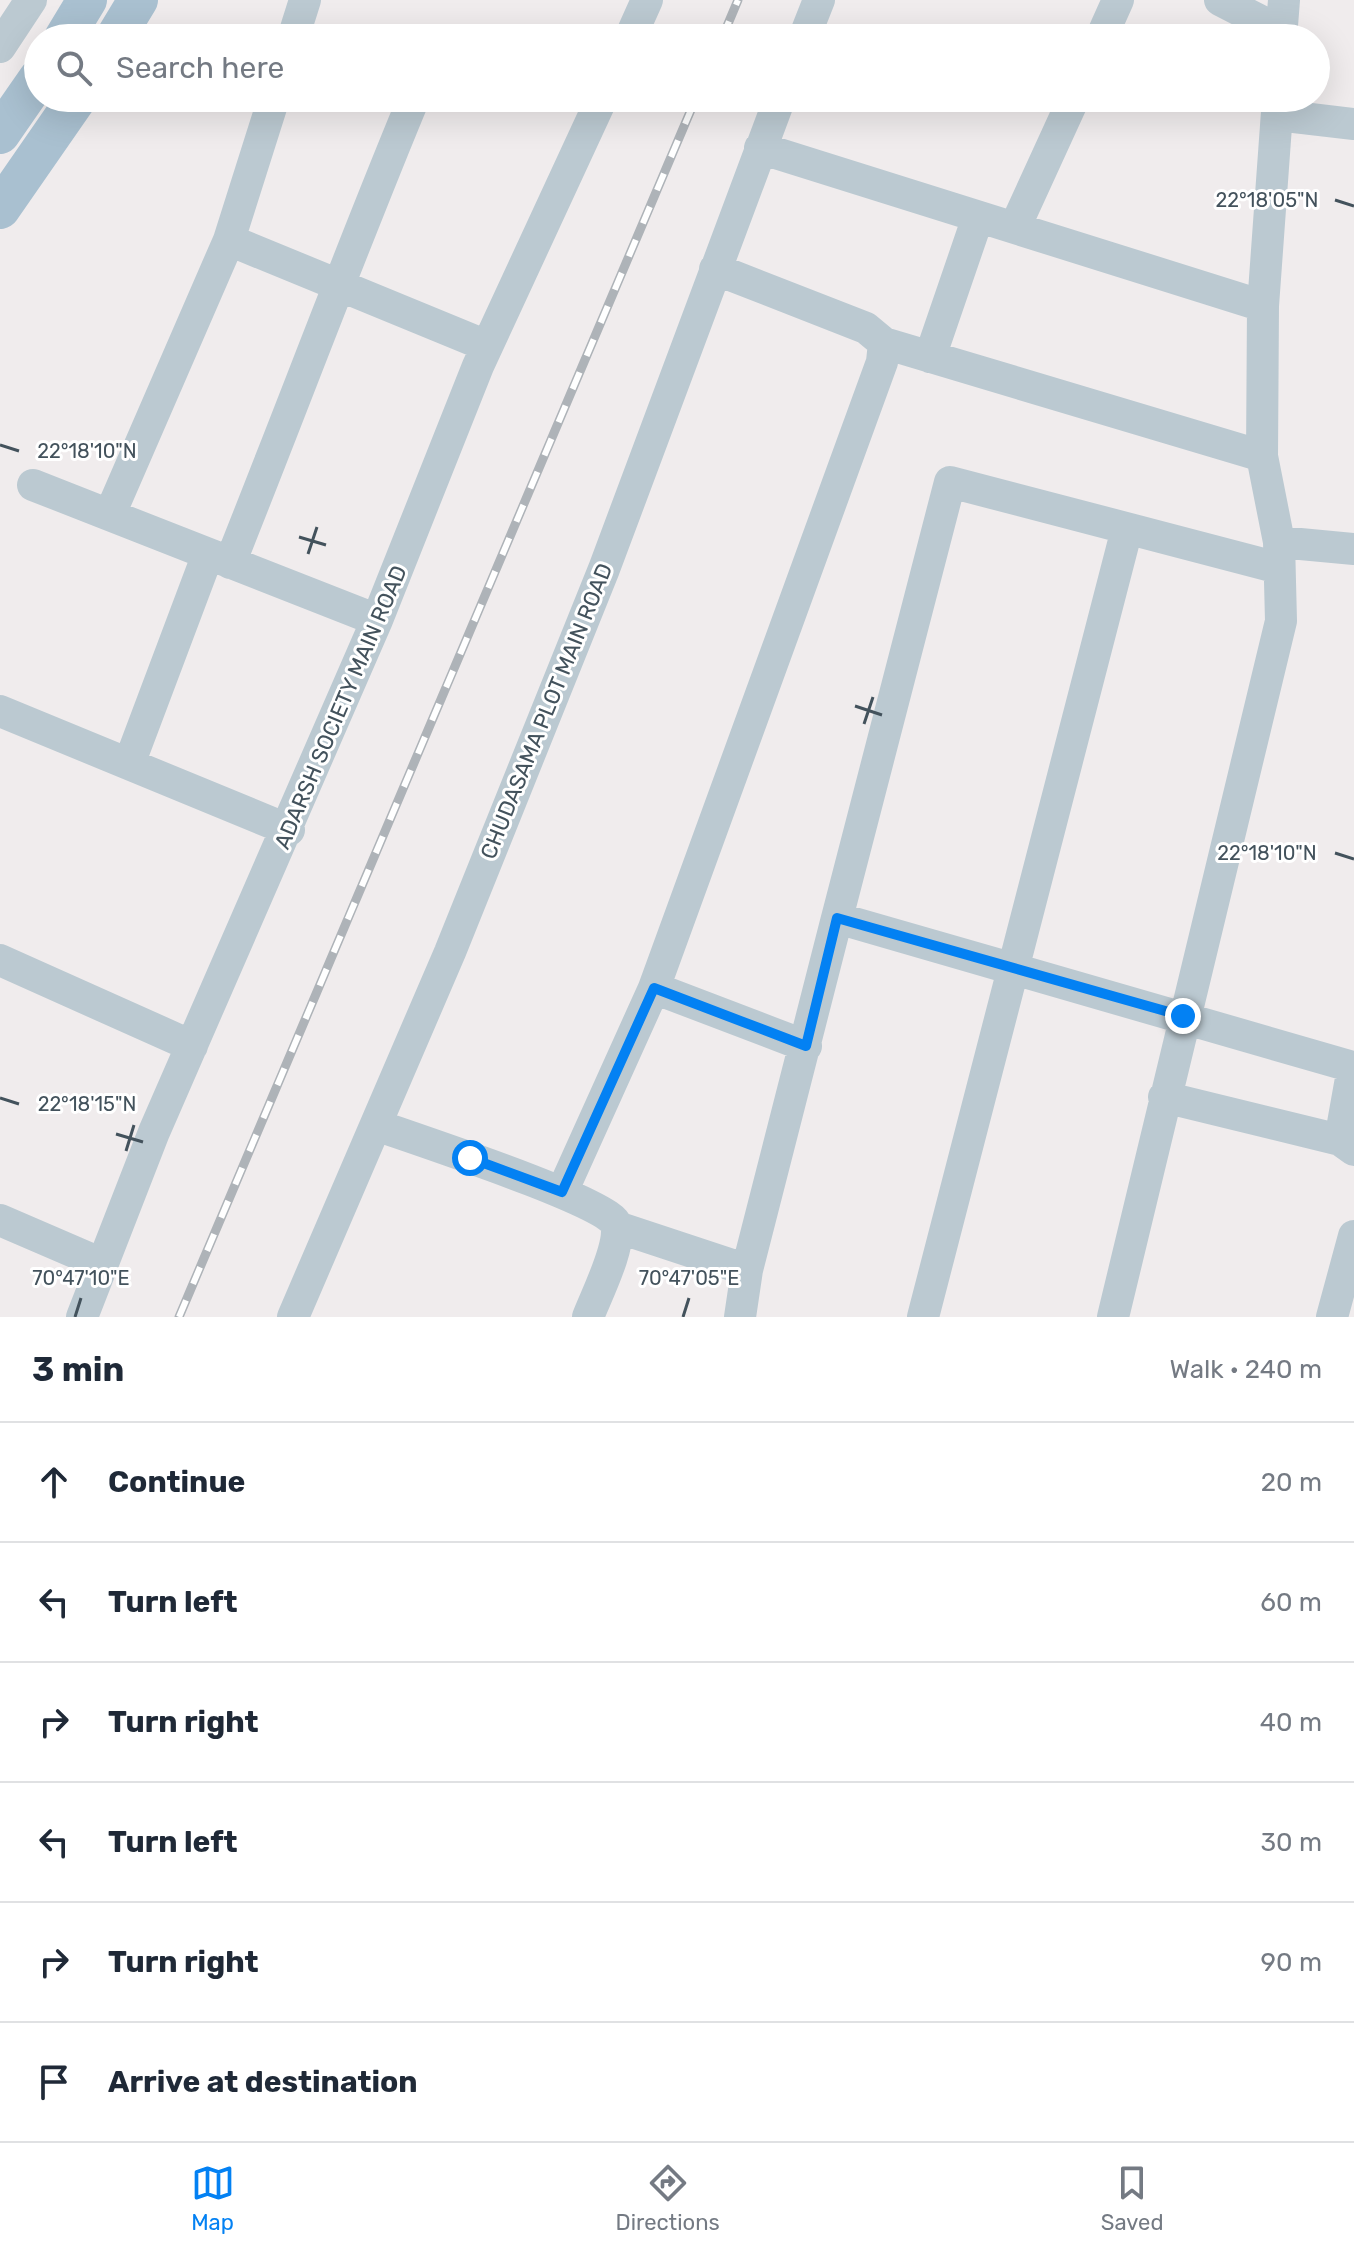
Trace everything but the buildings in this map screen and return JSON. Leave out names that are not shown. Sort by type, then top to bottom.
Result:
[{"type":"main road","points":[[72,24],[87,0]]},
{"type":"main road","points":[[123,24],[138,0]]},
{"type":"main road","points":[[0,134],[24,99]]},
{"type":"main road","points":[[0,209],[67,112]]},
{"type":"street","points":[[0,47],[31,0]]},
{"type":"street","points":[[297,24],[305,0]]},
{"type":"street","points":[[636,24],[647,0]]},
{"type":"street","points":[[810,24],[819,0]]},
{"type":"street","points":[[1107,24],[1118,0]]},
{"type":"street","points":[[1220,0],[1263,24]]},
{"type":"street","points":[[1283,24],[1284,0]]},
{"type":"street","points":[[110,514],[229,240],[270,112]]},
{"type":"street","points":[[129,764],[340,287],[356,238],[408,112]]},
{"type":"street","name":"ADARSH SOCIETY MAIN ROAD","points":[[82,1317],[192,1046],[289,830],[377,620],[487,346],[596,112]]},
{"type":"street","name":"CHUDASAMA PLOT MAIN ROAD","points":[[293,1317],[450,952],[604,569],[774,112]]},
{"type":"street","points":[[1015,227],[1068,112]]},
{"type":"street","points":[[1113,1317],[1183,1016],[1281,621],[1279,555],[1262,456],[1263,306],[1278,112]]},
{"type":"street","points":[[1303,112],[1354,124]]},
{"type":"street","points":[[760,148],[1263,306]]},
{"type":"street","points":[[930,357],[978,217]]},
{"type":"street","points":[[229,240],[487,346]]},
{"type":"street","points":[[715,269],[866,328],[884,343],[1262,456]]},
{"type":"street","points":[[562,1192],[654,988],[869,402],[882,362],[884,343]]},
{"type":"street","points":[[740,1317],[747,1270],[950,482],[1127,529],[1279,555],[1354,549]]},
{"type":"street","points":[[33,485],[377,620]]},
{"type":"street","points":[[923,1317],[1127,529]]},
{"type":"street","points":[[0,711],[289,830]]},
{"type":"street","points":[[837,918],[1354,1065],[1347,1145],[1164,1097]]},
{"type":"street","points":[[0,960],[192,1046]]},
{"type":"street","points":[[654,988],[806,1046]]},
{"type":"street","points":[[376,1125],[562,1192],[612,1216],[617,1227],[604,1278],[588,1317]]},
{"type":"street","points":[[0,1220],[102,1264]]},
{"type":"street","points":[[617,1227],[747,1270]]},
{"type":"street","points":[[1332,1317],[1354,1236]]},
{"type":"railway","points":[[728,24],[738,0]]},
{"type":"railway","points":[[179,1317],[690,112]]},
{"type":"route","points":[[470,1158],[562,1192],[654,988],[806,1046],[837,918],[1183,1016]]}]
